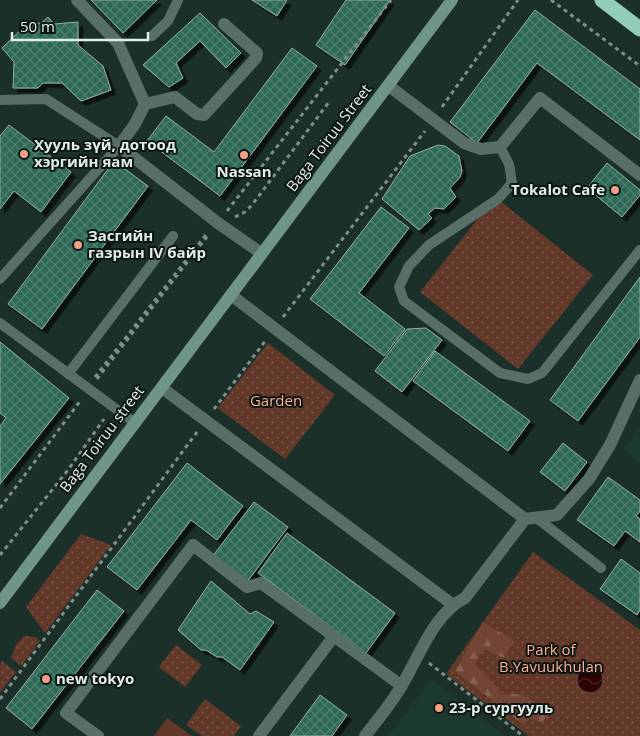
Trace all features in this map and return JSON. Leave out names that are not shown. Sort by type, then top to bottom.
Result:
[{"type":"highway","points":[[602,0],[640,29]]},
{"type":"main road","name":"Baga Toiruu Street","points":[[231,295],[452,0]]},
{"type":"main road","name":"Baga Toiruu street","points":[[0,603],[231,295]]},
{"type":"street","points":[[77,0],[118,43],[145,104]]},
{"type":"street","points":[[224,24],[256,53],[256,58],[204,115],[197,114],[175,96],[145,104],[135,124],[119,146],[217,226],[261,253]]},
{"type":"street","points":[[389,86],[434,118],[464,143],[481,149],[500,147],[540,98],[640,175]]},
{"type":"street","points":[[231,295],[525,519],[557,516],[589,479],[610,445],[640,380]]},
{"type":"street","points":[[162,388],[452,604]]},
{"type":"street","points":[[366,736],[402,686],[417,654],[452,604],[465,598],[525,519]]},
{"type":"street","points":[[98,736],[66,713],[193,545],[247,587],[261,583],[402,686]]},
{"type":"street","points":[[259,736],[334,636]]},
{"type":"lane","points":[[152,36],[168,20],[178,0]]},
{"type":"lane","points":[[0,100],[46,99],[119,146],[0,279]]},
{"type":"lane","points":[[500,147],[509,164],[512,183],[498,200],[429,246],[409,266],[399,287],[404,301],[500,373],[528,379],[542,373],[640,250]]},
{"type":"lane","points":[[68,374],[173,236]]},
{"type":"lane","points":[[0,322],[68,374],[91,385],[135,423]]},
{"type":"lane","points":[[538,519],[601,568]]},
{"type":"path","points":[[91,385],[217,226],[390,0]]},
{"type":"path","points":[[0,699],[206,419],[434,118],[518,0]]},
{"type":"path","points":[[551,0],[640,66]]},
{"type":"path","points":[[0,508],[206,233],[245,212],[252,205],[329,102]]},
{"type":"path","points":[[0,555],[68,470],[104,420]]},
{"type":"path","points":[[417,654],[523,736]]},
{"type":"shaded area","points":[[640,427],[640,465],[624,448]]},
{"type":"shaded area","name":"23-р сургууль","points":[[431,679],[506,736],[388,736]]},
{"type":"green space","points":[[495,197],[593,275],[518,369],[420,292]]},
{"type":"green space","name":"Garden","points":[[268,343],[335,395],[285,459],[218,408]]},
{"type":"green space","points":[[81,534],[111,545],[45,633],[26,607]]},
{"type":"green space","name":"Park of B.Yavuukhulan","points":[[533,552],[640,630],[640,736],[529,736],[446,674]]},
{"type":"green space","points":[[483,622],[514,641],[504,658],[484,649],[475,664],[503,694],[521,694],[550,711],[542,723],[530,718],[524,725],[455,671]]},
{"type":"green space","points":[[24,636],[36,637],[40,641],[21,666],[11,658],[16,645]]},
{"type":"green space","points":[[176,645],[202,665],[185,687],[159,667]]},
{"type":"green space","points":[[2,661],[16,672],[0,693],[0,665]]},
{"type":"green space","points":[[205,699],[241,726],[234,736],[202,736],[186,725]]},
{"type":"green space","points":[[167,718],[192,736],[154,736]]},
{"type":"water","points":[[590,667],[599,671],[603,680],[599,689],[590,693],[581,689],[577,680],[581,671]]},
{"type":"building","points":[[91,0],[157,0],[123,33]]},
{"type":"building","points":[[252,0],[287,0],[277,16]]},
{"type":"building","points":[[346,0],[390,0],[345,65],[316,45]]},
{"type":"building","points":[[535,10],[640,89],[640,140],[537,63],[477,143],[450,122]]},
{"type":"building","points":[[200,13],[241,53],[226,68],[200,41],[176,63],[183,78],[169,87],[143,65]]},
{"type":"building","points":[[48,17],[54,24],[78,22],[78,45],[103,66],[111,90],[81,101],[62,83],[43,83],[38,88],[13,88],[14,62],[2,48],[27,24],[41,23]]},
{"type":"building","points":[[292,48],[317,66],[220,196],[147,141],[166,116],[214,152]]},
{"type":"building","name":"Хууль зүй, дотоод хэргийн яам","points":[[9,125],[71,172],[41,212],[14,191],[0,209],[0,136]]},
{"type":"building","points":[[438,145],[445,146],[459,156],[462,171],[460,177],[450,188],[456,197],[444,209],[435,208],[428,214],[432,218],[419,230],[382,199],[410,156]]},
{"type":"building","name":"Засгийн газрын IV байр","points":[[114,161],[148,186],[42,329],[8,304]]},
{"type":"building","points":[[607,163],[640,190],[640,195],[622,217],[587,188]]},
{"type":"building","points":[[381,207],[409,228],[359,293],[405,329],[384,356],[310,299]]},
{"type":"building","points":[[640,277],[640,337],[578,421],[550,400]]},
{"type":"building","points":[[426,328],[442,340],[402,392],[375,371],[407,329]]},
{"type":"building","points":[[0,342],[69,398],[0,484],[0,426],[6,418],[0,413]]},
{"type":"building","points":[[435,351],[530,421],[508,451],[413,381]]},
{"type":"building","points":[[563,443],[587,462],[565,491],[540,472]]},
{"type":"building","points":[[187,463],[243,506],[217,540],[191,520],[137,590],[107,567]]},
{"type":"building","points":[[608,477],[640,500],[640,511],[636,516],[640,519],[640,542],[625,531],[614,546],[577,520]]},
{"type":"building","points":[[254,502],[288,527],[247,582],[212,557]]},
{"type":"building","points":[[287,533],[395,613],[366,653],[258,573]]},
{"type":"building","points":[[621,559],[640,573],[640,610],[637,615],[600,589]]},
{"type":"building","points":[[211,581],[250,614],[256,611],[274,622],[240,670],[222,657],[217,657],[206,650],[201,650],[178,630]]},
{"type":"building","points":[[97,590],[124,611],[32,729],[6,708]]},
{"type":"building","points":[[320,695],[347,715],[332,736],[290,736]]},
{"type":"place","name":"Хууль зүй, дотоод хэргийн яам","points":[[24,154]]},
{"type":"place","name":"Nassan","points":[[244,155]]},
{"type":"place","name":"Tokalot Cafe","points":[[615,190]]},
{"type":"place","name":"Засгийн газрын IV байр","points":[[78,245]]},
{"type":"place","name":"new tokyo","points":[[46,679]]},
{"type":"place","name":"23-р сургууль","points":[[439,708]]}]
